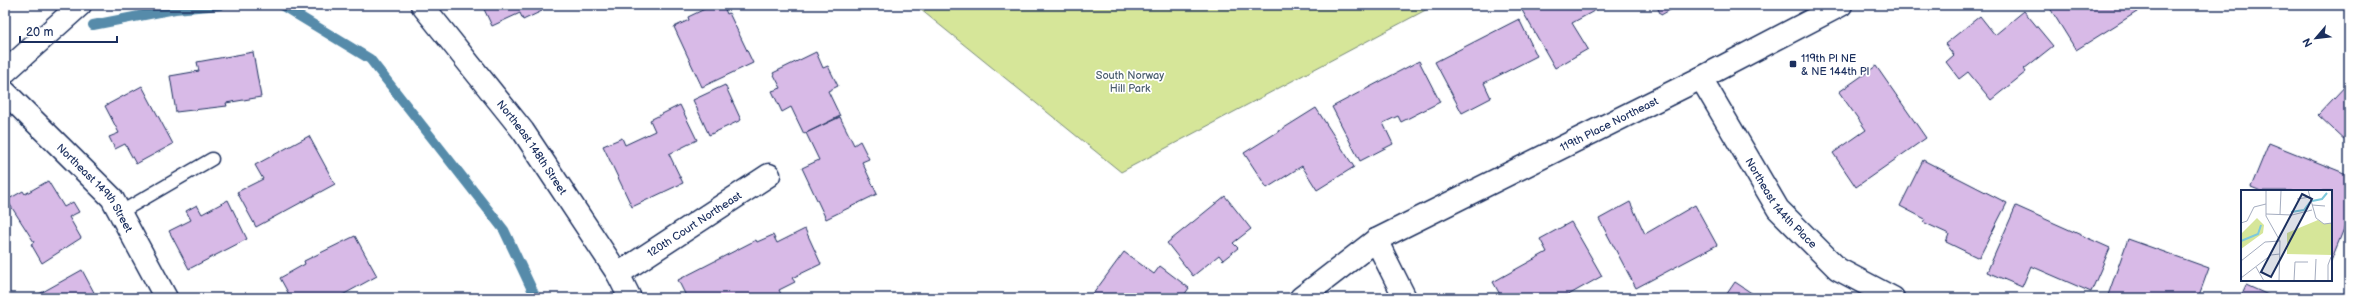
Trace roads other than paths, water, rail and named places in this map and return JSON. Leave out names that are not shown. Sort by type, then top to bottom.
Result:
[{"type":"street","points":[[5,72],[80,5]]},
{"type":"street","name":"Northeast 148th Street","points":[[422,5],[523,131],[618,274],[630,298]]},
{"type":"street","name":"119th Place Northeast","points":[[1300,298],[1376,240],[1701,78],[1841,5]]},
{"type":"street","name":"Northeast 144th Place","points":[[1701,78],[1778,209],[1838,269],[1893,298]]},
{"type":"street","name":"Northeast 149th Street","points":[[5,92],[112,198],[121,212],[166,298]]},
{"type":"street","name":"120th Court Northeast","points":[[618,274],[769,175]]},
{"type":"street","points":[[1376,240],[1405,298]]},
{"type":"lane","points":[[121,212],[212,159]]},
{"type":"waterway","points":[[93,25],[175,9],[220,5]]},
{"type":"waterway","points":[[281,5],[370,59],[504,230],[536,298]]},
{"type":"place","name":"119th Pl NE & NE 144th Pl","points":[[1793,64]]},
{"type":"park label","name":"South Norway Hill Park","points":[[1130,81]]}]
